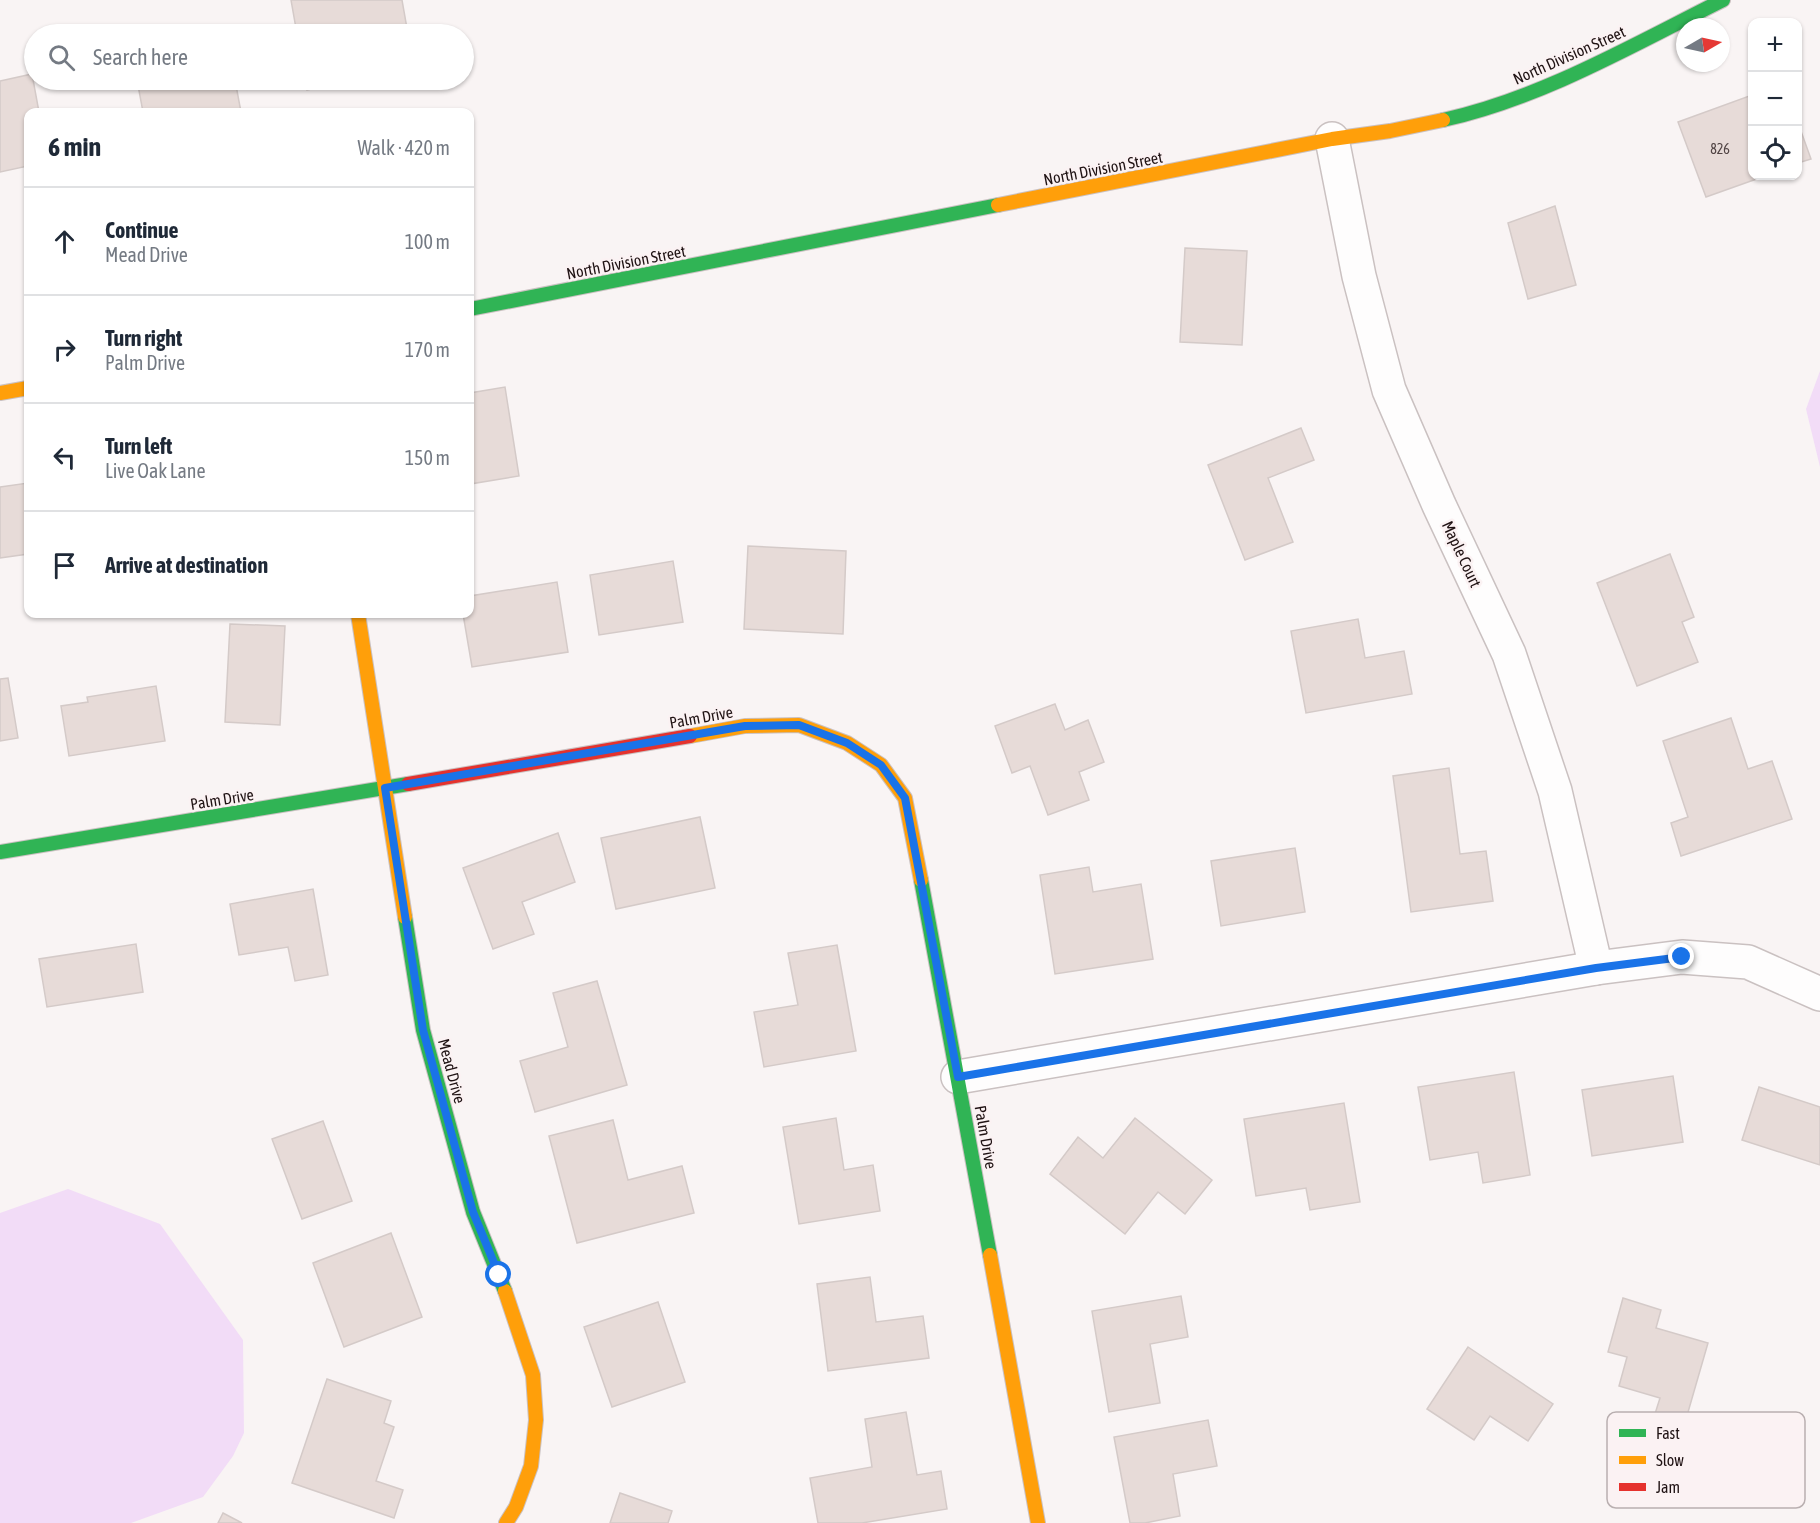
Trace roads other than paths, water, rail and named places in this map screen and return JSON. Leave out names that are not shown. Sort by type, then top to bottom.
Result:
[{"type":"street","name":"North Division Street","points":[[474,308],[1332,139],[1415,128],[1484,109],[1552,84],[1723,0]]},
{"type":"street","name":"Maple Court","points":[[1332,139],[1359,276],[1389,390],[1439,505],[1509,654],[1556,791],[1596,968]]},
{"type":"street","points":[[0,393],[24,389]]},
{"type":"street","name":"Mead Drive","points":[[359,618],[423,1030],[473,1212],[499,1275],[533,1375],[536,1420],[531,1466],[516,1507],[506,1523]]},
{"type":"street","name":"Palm Drive","points":[[0,852],[745,726],[799,725],[847,743],[881,765],[905,798],[1038,1523]]},
{"type":"street","points":[[958,1077],[1596,968],[1682,957],[1748,962],[1820,994]]}]
